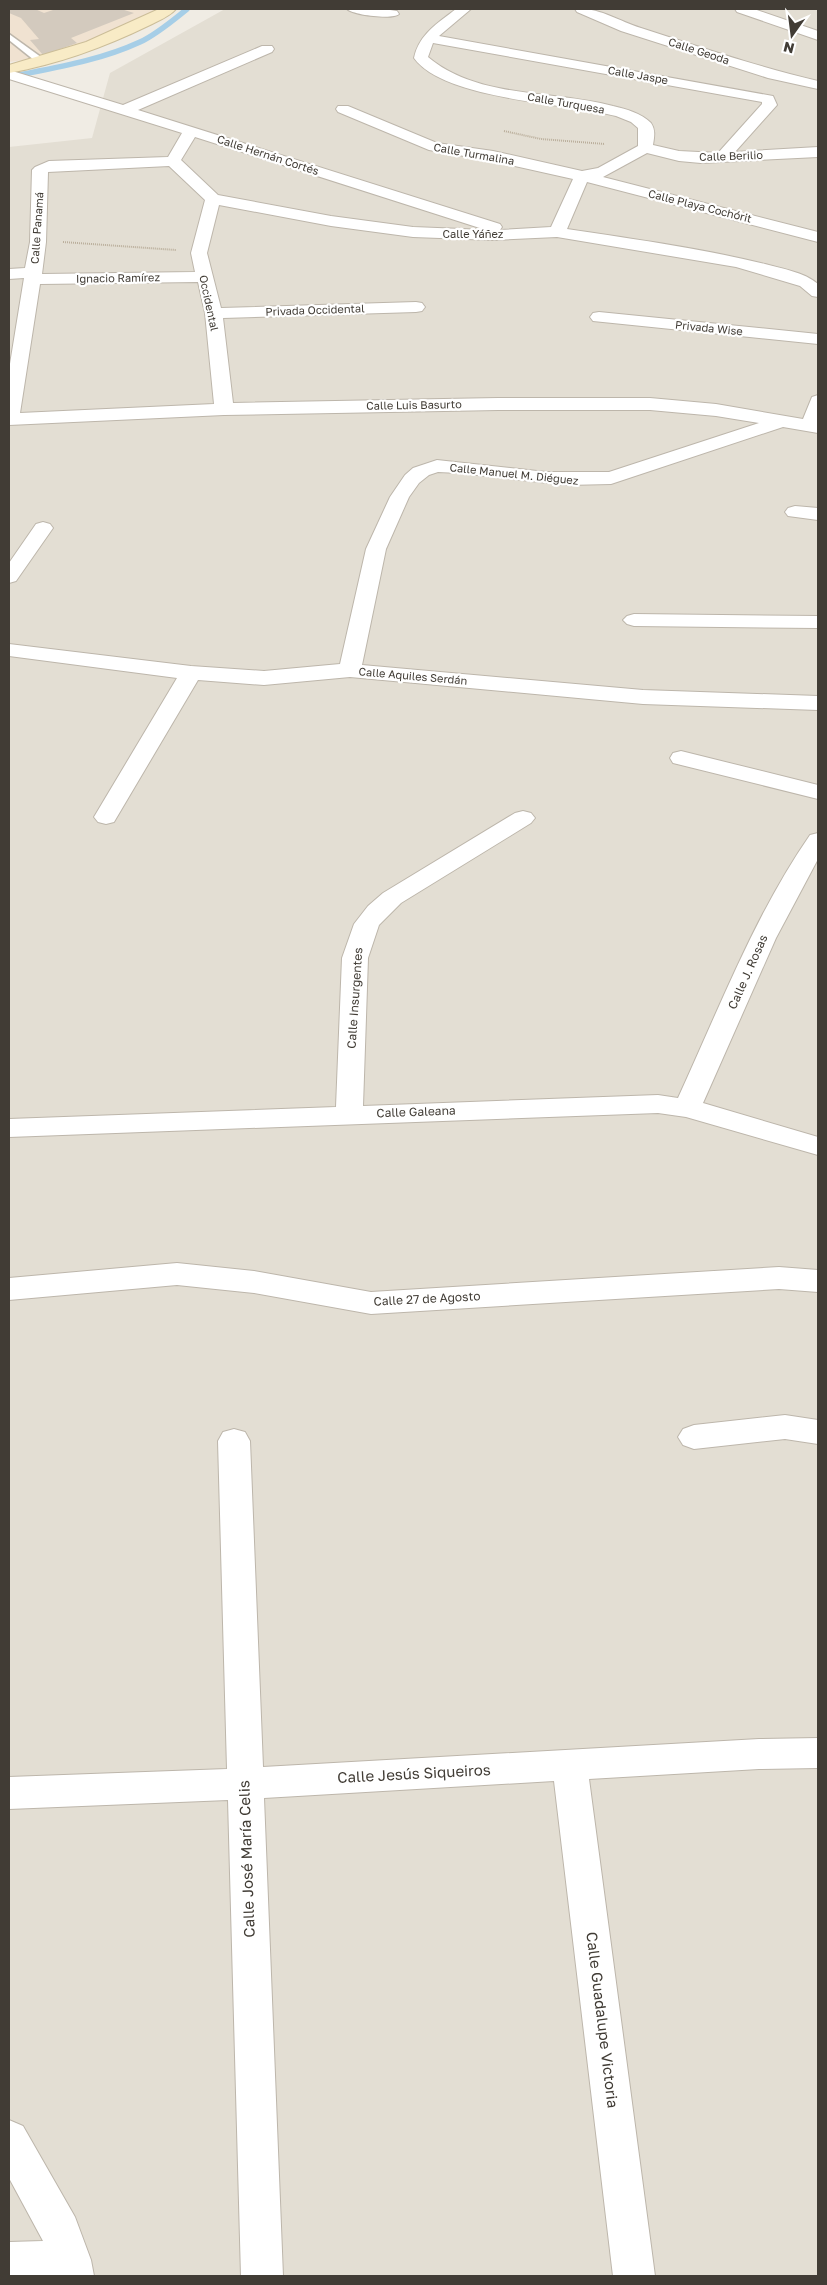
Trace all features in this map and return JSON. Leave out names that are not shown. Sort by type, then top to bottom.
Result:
[{"type":"main road","points":[[9,69],[42,62],[103,42],[170,9]]},
{"type":"street","points":[[354,9],[392,14]]},
{"type":"street","points":[[429,38],[464,9]]},
{"type":"street","name":"Calle Geoda","points":[[582,9],[626,28],[773,75],[818,85]]},
{"type":"street","points":[[742,9],[818,36]]},
{"type":"street","name":"Calle Turquesa","points":[[429,38],[421,51],[421,58],[434,68],[461,79],[508,93],[624,113],[644,125],[648,132],[645,148]]},
{"type":"street","name":"Calle Jaspe","points":[[429,38],[768,99],[770,105],[721,158]]},
{"type":"street","points":[[125,110],[267,49]]},
{"type":"street","name":"Calle Hernán Cortés","points":[[9,74],[492,226],[527,232]]},
{"type":"street","name":"Calle Turmalina","points":[[343,109],[434,147],[493,156],[582,176]]},
{"type":"street","points":[[192,131],[173,161],[213,199]]},
{"type":"street","points":[[557,232],[582,176],[604,172],[645,148]]},
{"type":"street","name":"Calle Berilio","points":[[645,148],[679,156],[721,158],[818,152]]},
{"type":"street","name":"Calle Panamá","points":[[10,419],[38,242],[40,170],[43,167],[173,161]]},
{"type":"street","name":"Calle Playa Cochórit","points":[[582,176],[818,237]]},
{"type":"street","name":"Calle Yáñez","points":[[213,199],[331,221],[413,232],[494,235],[557,232],[737,262],[806,282],[818,292]]},
{"type":"street","name":"Occidental","points":[[213,199],[199,253],[214,313],[224,409]]},
{"type":"street","name":"Ignacio Ramírez","points":[[9,274],[33,276],[204,277]]},
{"type":"street","name":"Privada Occidental","points":[[214,313],[416,306]]},
{"type":"street","name":"Privada Wise","points":[[599,317],[818,340]]},
{"type":"street","points":[[814,427],[818,401]]},
{"type":"street","name":"Calle Luis Basurto","points":[[10,419],[224,409],[498,404],[650,404],[685,406],[814,427]]},
{"type":"street","name":"Calle Manuel M. Diéguez","points":[[350,670],[376,549],[382,532],[410,480],[420,471],[437,466],[552,480],[585,482],[612,478],[783,421]]},
{"type":"street","points":[[795,512],[818,514]]},
{"type":"street","points":[[9,577],[43,528]]},
{"type":"street","points":[[634,620],[818,622]]},
{"type":"street","name":"Calle Aquiles Serdán","points":[[9,650],[191,672],[264,678],[350,670],[643,696],[818,703]]},
{"type":"street","points":[[106,816],[191,672]]},
{"type":"street","points":[[680,758],[818,792]]},
{"type":"street","name":"Calle Insurgentes","points":[[349,1115],[355,958],[360,934],[373,914],[392,898],[523,818]]},
{"type":"street","name":"Calle J. Rosas","points":[[687,1108],[772,919],[798,871],[818,840]]},
{"type":"street","name":"Calle Galeana","points":[[9,1128],[658,1104],[687,1108],[818,1146]]},
{"type":"street","name":"Calle 27 de Agosto","points":[[9,1289],[177,1274],[254,1282],[371,1303],[779,1278],[818,1281]]},
{"type":"street","points":[[694,1437],[784,1427],[818,1432]]},
{"type":"street","name":"Calle José María Celis","points":[[234,1441],[262,2276]]},
{"type":"street","name":"Calle Jesús Siqueiros","points":[[9,1793],[245,1784],[759,1754],[818,1753]]},
{"type":"street","name":"Calle Guadalupe Victoria","points":[[570,1765],[634,2276]]},
{"type":"street","points":[[9,2140],[60,2231],[72,2268],[9,2262]]},
{"type":"lane","points":[[9,36],[42,62]]},
{"type":"path","points":[[504,131],[541,139],[645,148]]},
{"type":"path","points":[[38,242],[130,245],[199,253]]},
{"type":"shaded area","points":[[9,9],[157,9],[112,32],[47,57],[9,62]]},
{"type":"shaded area","points":[[225,9],[818,9],[818,2276],[9,2276],[9,147],[92,138],[110,73]]},
{"type":"building","points":[[9,9],[35,9],[44,13],[56,9],[121,9],[134,13],[71,38],[77,43],[43,55],[30,40],[39,39],[21,18],[9,13]]},
{"type":"waterway","points":[[9,77],[76,63],[124,49],[152,35],[187,9]]}]
